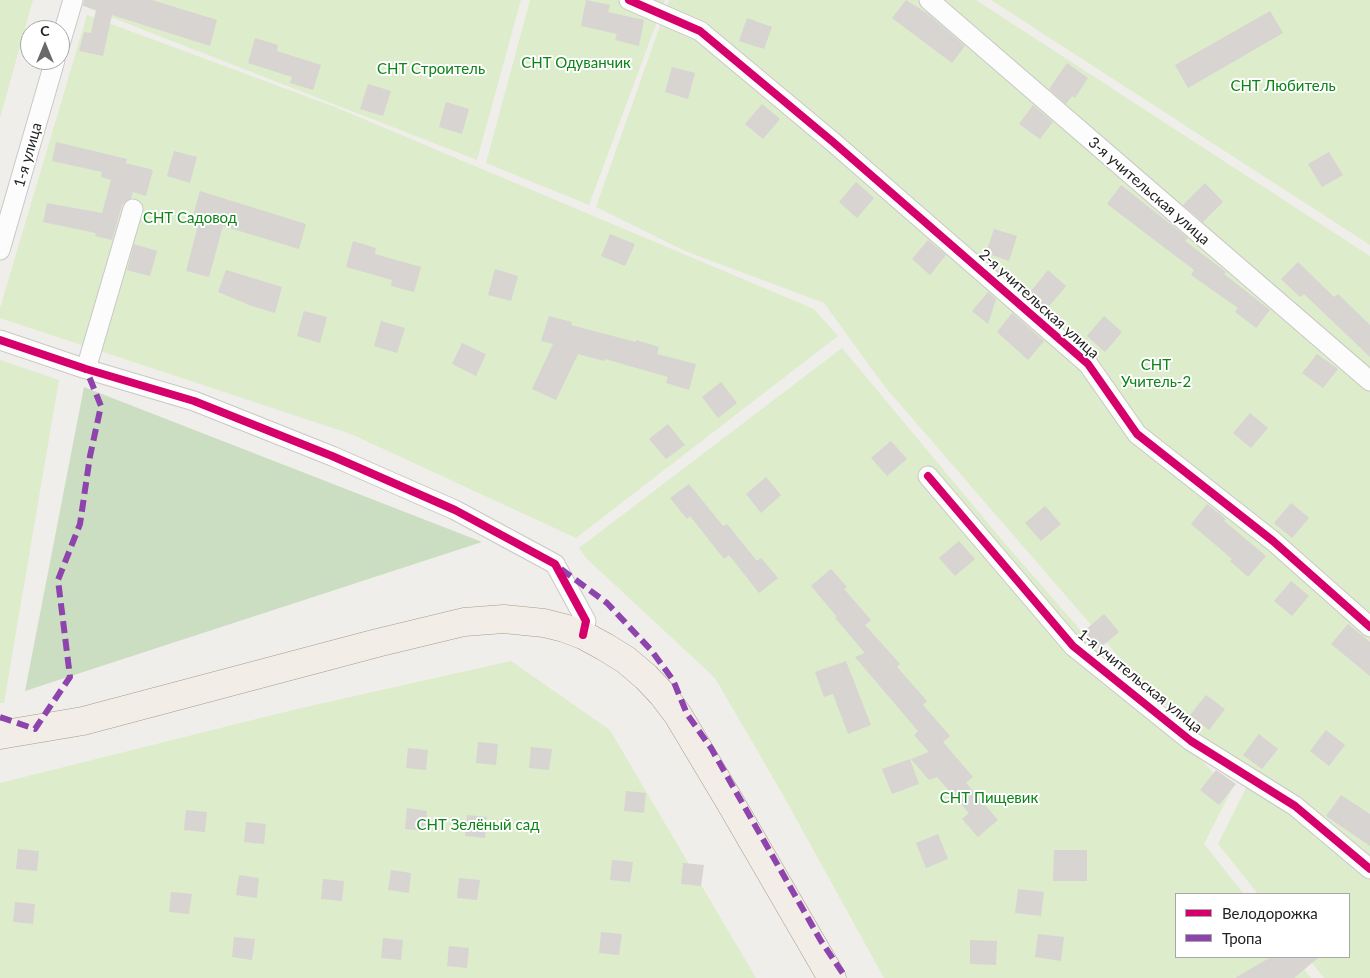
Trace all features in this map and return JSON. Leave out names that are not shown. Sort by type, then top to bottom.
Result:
[{"type":"main road","points":[[0,735],[83,721],[464,622],[491,619],[524,620],[551,625],[583,635],[626,660],[646,677],[668,702],[730,802],[832,978]]},
{"type":"street","points":[[67,20],[73,0]]},
{"type":"street","name":"2-я учительская улица","points":[[629,0],[700,31],[833,142],[1088,364],[1137,434],[1273,541],[1370,627]]},
{"type":"street","name":"3-я учительская улица","points":[[929,0],[1370,381]]},
{"type":"street","name":"1-я улица","points":[[0,250],[53,70]]},
{"type":"street","points":[[86,369],[133,210]]},
{"type":"street","points":[[0,340],[86,369],[194,401],[332,456],[454,510],[555,564],[586,621],[583,635]]},
{"type":"street","name":"1-я учительская улица","points":[[928,476],[1073,646],[1191,741],[1295,806],[1370,869]]},
{"type":"green space","points":[[0,0],[33,0],[27,20],[20,20],[20,46],[0,118]]},
{"type":"green space","name":"СНТ Строитель","points":[[92,0],[521,0],[477,160],[90,9]]},
{"type":"green space","name":"СНТ Одуванчик","points":[[530,0],[665,0],[589,205],[486,163]]},
{"type":"green space","name":"СНТ Учитель-2","points":[[669,0],[976,0],[1370,256],[1370,978],[1324,978],[1308,958],[1350,958],[1350,893],[1257,893],[1218,844],[1247,786],[1125,664],[885,387],[824,303],[685,251],[596,207]]},
{"type":"green space","name":"СНТ Любитель","points":[[991,0],[1370,0],[1370,245]]},
{"type":"green space","name":"СНТ Садовод","points":[[87,15],[335,107],[814,309],[838,336],[576,538],[351,434],[0,318],[0,308]]},
{"type":"green space","name":"СНТ Пищевик","points":[[842,348],[1002,540],[1124,680],[1231,791],[1204,844],[1243,893],[1175,893],[1175,958],[1295,958],[1311,978],[884,978],[783,795],[715,678],[586,558],[579,548]]},
{"type":"green space","points":[[0,360],[59,380],[4,703],[0,703]]},
{"type":"green space","points":[[84,387],[482,542],[25,691]]},
{"type":"green space","name":"СНТ Зелёный сад","points":[[511,661],[610,730],[756,978],[0,978],[0,783],[297,709]]},
{"type":"building","points":[[84,0],[152,0],[217,20],[210,46],[112,15],[103,56],[79,51],[84,32],[91,33],[96,10],[83,6]]},
{"type":"building","points":[[586,0],[610,5],[608,12],[644,20],[639,46],[615,40],[617,34],[581,26]]},
{"type":"building","points":[[906,0],[928,14],[965,46],[952,63],[892,18]]},
{"type":"building","points":[[1270,11],[1283,33],[1188,88],[1175,65]]},
{"type":"building","points":[[747,18],[772,27],[764,49],[739,41]]},
{"type":"building","points":[[255,38],[278,45],[277,51],[321,65],[313,90],[290,83],[292,77],[248,63]]},
{"type":"building","points":[[1067,63],[1088,78],[1075,98],[1072,96],[1066,104],[1049,89]]},
{"type":"building","points":[[672,67],[695,73],[688,99],[665,92]]},
{"type":"building","points":[[368,84],[391,91],[383,116],[360,109]]},
{"type":"building","points":[[446,102],[469,109],[462,134],[439,127]]},
{"type":"building","points":[[762,104],[780,119],[763,139],[745,124]]},
{"type":"building","points":[[1033,105],[1053,122],[1040,139],[1019,124]]},
{"type":"building","points":[[56,142],[127,159],[126,163],[153,170],[146,196],[133,192],[131,198],[122,205],[112,240],[95,236],[96,233],[43,222],[47,203],[102,213],[111,180],[101,177],[102,172],[52,161]]},
{"type":"building","points":[[174,151],[197,157],[190,183],[167,176]]},
{"type":"building","points":[[1329,152],[1343,175],[1322,187],[1308,164]]},
{"type":"building","points":[[856,182],[874,198],[857,218],[839,202]]},
{"type":"building","points":[[1205,183],[1223,202],[1203,222],[1183,205]]},
{"type":"building","points":[[1121,185],[1188,238],[1185,241],[1226,272],[1224,274],[1270,310],[1256,328],[1235,312],[1238,308],[1191,275],[1194,270],[1107,204]]},
{"type":"building","points":[[200,191],[306,224],[299,249],[223,226],[209,277],[186,271],[200,218],[193,216]]},
{"type":"building","points":[[994,229],[1017,236],[1009,261],[986,253]]},
{"type":"building","points":[[610,234],[635,244],[625,266],[601,256]]},
{"type":"building","points":[[928,240],[946,255],[930,275],[912,259]]},
{"type":"building","points":[[353,241],[376,248],[375,254],[421,267],[414,292],[391,286],[392,280],[346,267]]},
{"type":"building","points":[[134,244],[157,251],[150,276],[127,270]]},
{"type":"building","points":[[1298,262],[1334,297],[1338,294],[1370,325],[1370,357],[1304,294],[1300,297],[1281,279]]},
{"type":"building","points":[[495,269],[518,276],[511,301],[488,295]]},
{"type":"building","points":[[226,270],[282,287],[275,313],[218,292]]},
{"type":"building","points":[[1048,270],[1066,286],[1045,311],[1027,296]]},
{"type":"building","points":[[988,292],[996,299],[988,324],[972,311]]},
{"type":"building","points":[[304,311],[327,317],[320,343],[297,336]]},
{"type":"building","points":[[1012,313],[1044,341],[1028,360],[997,332]]},
{"type":"building","points":[[549,316],[572,322],[571,325],[659,347],[657,354],[696,364],[689,390],[666,383],[668,377],[605,359],[604,361],[578,354],[556,400],[532,389],[553,344],[541,341]]},
{"type":"building","points":[[1104,316],[1122,332],[1105,352],[1087,336]]},
{"type":"building","points":[[381,321],[405,328],[397,353],[374,346]]},
{"type":"building","points":[[462,343],[486,354],[476,376],[452,364]]},
{"type":"building","points":[[1317,354],[1338,369],[1323,388],[1302,373]]},
{"type":"building","points":[[721,382],[737,403],[718,418],[702,397]]},
{"type":"building","points":[[1250,413],[1268,428],[1251,448],[1233,433]]},
{"type":"building","points":[[668,424],[685,445],[666,459],[649,439]]},
{"type":"building","points":[[891,441],[907,459],[887,476],[871,458]]},
{"type":"building","points":[[766,477],[781,495],[761,513],[746,494]]},
{"type":"building","points":[[689,484],[723,526],[727,524],[757,561],[761,558],[778,578],[759,593],[729,555],[724,559],[690,516],[687,519],[670,498]]},
{"type":"building","points":[[1291,503],[1309,518],[1292,538],[1274,523]]},
{"type":"building","points":[[1207,504],[1226,519],[1224,521],[1266,556],[1248,577],[1230,561],[1232,559],[1191,524]]},
{"type":"building","points":[[1045,506],[1061,524],[1041,541],[1025,523]]},
{"type":"building","points":[[959,541],[975,559],[955,576],[939,558]]},
{"type":"building","points":[[831,569],[847,587],[844,589],[871,620],[865,625],[900,664],[897,667],[927,701],[923,705],[950,736],[943,742],[973,777],[966,783],[998,820],[978,837],[962,819],[969,813],[937,777],[929,780],[911,759],[929,752],[914,735],[918,731],[855,657],[865,653],[811,586]]},
{"type":"building","points":[[1291,581],[1309,596],[1292,616],[1274,601]]},
{"type":"building","points":[[1104,614],[1119,632],[1099,649],[1084,631]]},
{"type":"building","points":[[1348,624],[1370,642],[1370,676],[1331,644]]},
{"type":"building","points":[[846,661],[871,725],[848,734],[833,694],[824,697],[815,672]]},
{"type":"building","points":[[1206,695],[1225,709],[1209,730],[1190,715]]},
{"type":"building","points":[[1326,730],[1345,745],[1329,766],[1310,751]]},
{"type":"building","points":[[1259,734],[1278,749],[1262,769],[1243,755]]},
{"type":"building","points":[[478,742],[498,744],[496,765],[476,763]]},
{"type":"building","points":[[531,747],[552,749],[549,770],[529,768]]},
{"type":"building","points":[[408,748],[428,750],[426,770],[406,768]]},
{"type":"building","points":[[910,759],[919,784],[892,794],[882,769]]},
{"type":"building","points":[[1216,770],[1236,784],[1219,805],[1200,790]]},
{"type":"building","points":[[626,791],[646,793],[644,813],[624,811]]},
{"type":"building","points":[[1341,795],[1370,814],[1370,846],[1326,816]]},
{"type":"building","points":[[407,808],[427,811],[425,831],[405,829]]},
{"type":"building","points":[[186,810],[207,812],[205,832],[184,830]]},
{"type":"building","points":[[467,815],[487,817],[485,838],[465,836]]},
{"type":"building","points":[[246,822],[266,824],[264,844],[244,842]]},
{"type":"building","points":[[938,834],[948,859],[926,868],[916,843]]},
{"type":"building","points":[[18,849],[39,851],[37,871],[16,869]]},
{"type":"building","points":[[1054,850],[1087,850],[1087,881],[1053,881]]},
{"type":"building","points":[[612,860],[633,862],[630,882],[610,880]]},
{"type":"building","points":[[683,863],[704,865],[701,886],[681,884]]},
{"type":"building","points":[[391,870],[411,873],[409,893],[388,890]]},
{"type":"building","points":[[239,875],[259,878],[257,898],[236,895]]},
{"type":"building","points":[[459,878],[480,880],[477,900],[457,898]]},
{"type":"building","points":[[323,879],[344,881],[342,901],[321,899]]},
{"type":"building","points":[[1018,889],[1044,892],[1041,916],[1015,913]]},
{"type":"building","points":[[171,892],[192,894],[189,914],[169,912]]},
{"type":"building","points":[[15,902],[35,904],[33,924],[13,922]]},
{"type":"building","points":[[601,932],[622,934],[619,955],[599,953]]},
{"type":"building","points":[[1038,934],[1064,937],[1061,961],[1035,957]]},
{"type":"building","points":[[234,937],[255,939],[252,960],[232,957]]},
{"type":"building","points":[[383,938],[403,940],[401,960],[381,958]]},
{"type":"building","points":[[970,940],[997,941],[996,965],[970,964]]},
{"type":"building","points":[[449,946],[469,948],[467,968],[447,966]]},
{"type":"building","points":[[1269,958],[1318,958],[1294,978],[1235,978]]},
{"type":"marked path","points":[[0,717],[35,729],[70,677],[58,580],[80,524],[90,456],[101,406],[86,369]]},
{"type":"marked path","points":[[561,569],[607,603],[651,650],[673,680],[687,714],[711,748],[821,941],[846,978]]},
{"type":"cycle path","points":[[629,0],[700,31],[833,142],[1088,364],[1137,434],[1273,541],[1370,627]]},
{"type":"cycle path","points":[[0,340],[86,369],[194,401],[332,456],[455,510],[555,564],[586,621],[583,635]]},
{"type":"cycle path","points":[[928,476],[1073,646],[1191,741],[1295,806],[1370,869]]}]
